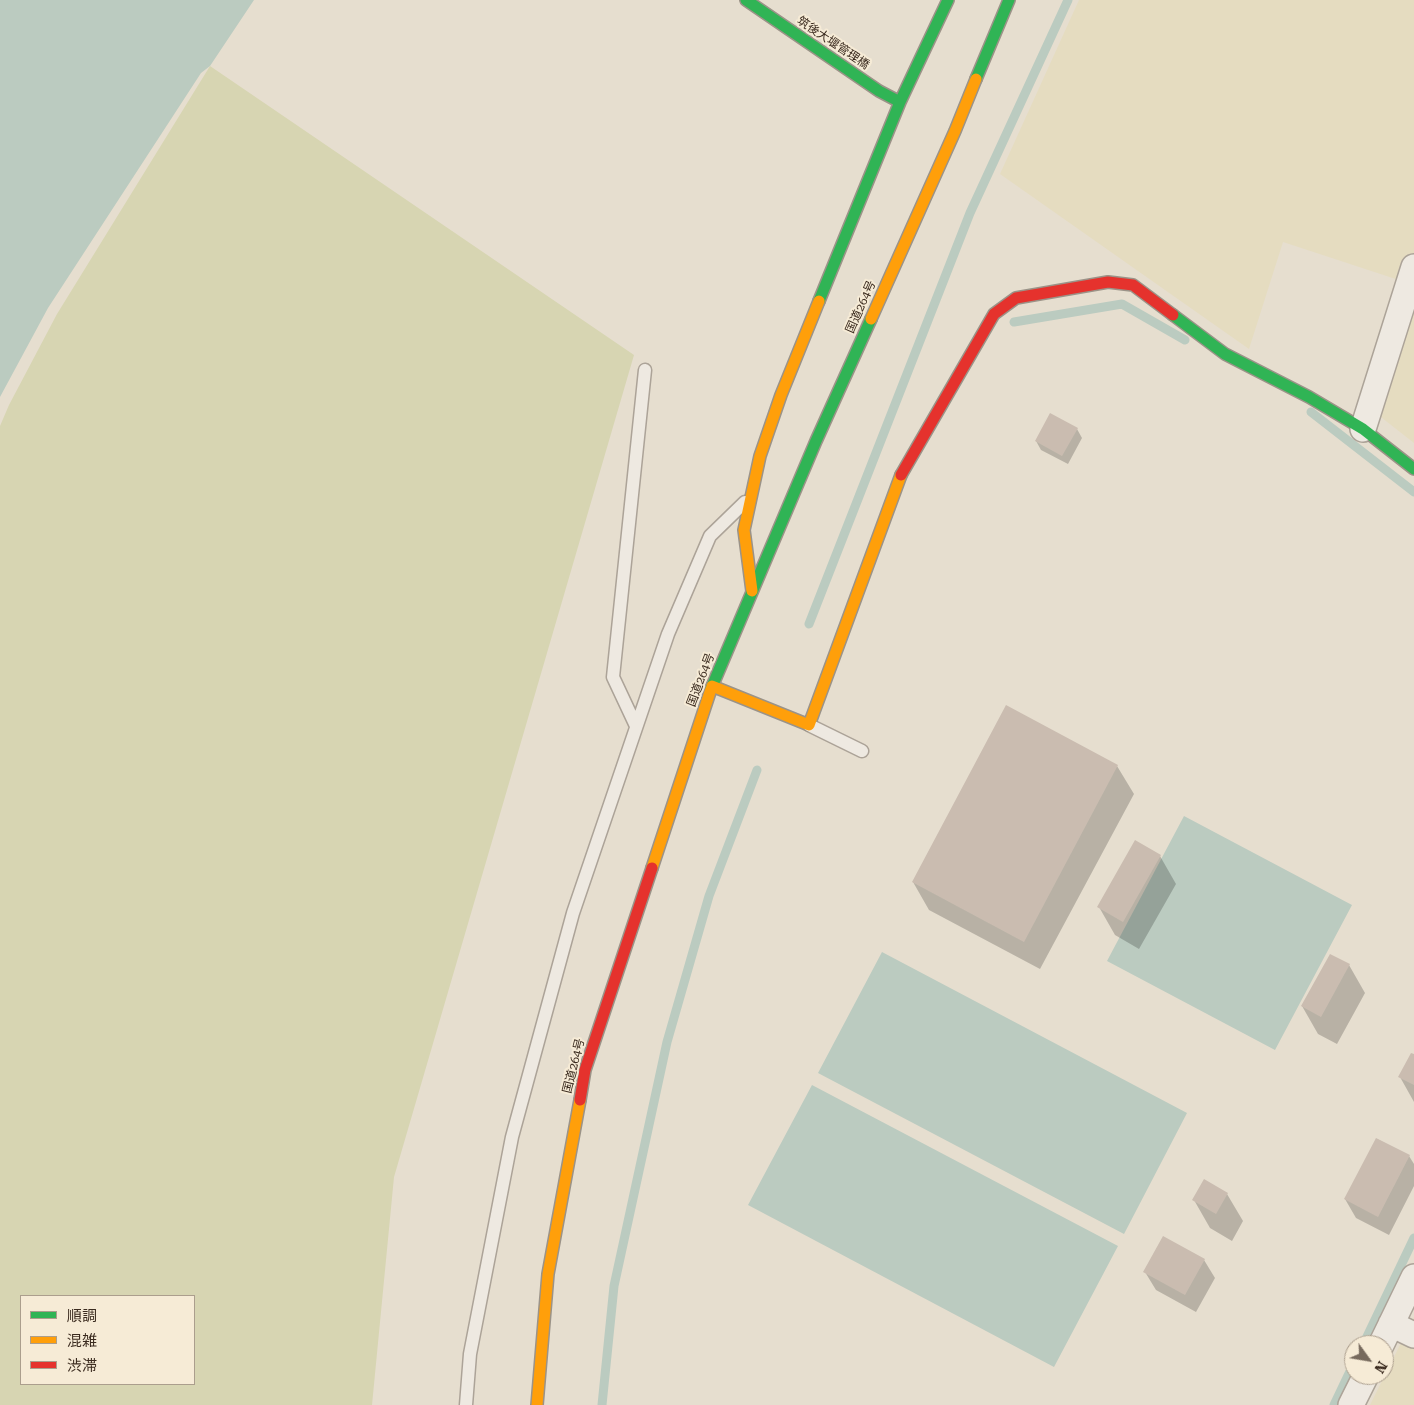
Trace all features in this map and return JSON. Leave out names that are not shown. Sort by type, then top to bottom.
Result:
[{"type":"main road","name":"筑後大堰管理橋","points":[[746,0],[879,92],[900,102]]},
{"type":"main road","points":[[752,591],[744,530],[760,456],[781,395],[900,102],[948,0]]},
{"type":"main road","name":"国道264号","points":[[537,1405],[548,1274],[585,1070],[712,686],[816,441],[955,131],[1009,0]]},
{"type":"main road","points":[[712,686],[809,725],[903,469],[994,314],[1016,298],[1108,282],[1133,285],[1226,354],[1309,396],[1363,428],[1414,469]]},
{"type":"street","points":[[1363,428],[1414,267]]},
{"type":"street","points":[[1414,1277],[1386,1334],[1414,1335]]},
{"type":"street","points":[[1351,1405],[1361,1385]]},
{"type":"lane","points":[[636,726],[613,677],[645,370]]},
{"type":"lane","points":[[466,1405],[470,1354],[512,1137],[573,913],[668,634],[710,536],[752,494]]},
{"type":"lane","points":[[809,725],[862,751]]},
{"type":"shaded area","points":[[0,0],[254,0],[210,66],[201,73],[48,308],[0,397]]},
{"type":"shaded area","points":[[1079,0],[1414,0],[1414,285],[1283,242],[1249,349],[1000,174]]},
{"type":"shaded area","points":[[210,66],[634,355],[394,1177],[372,1405],[0,1405],[0,426],[9,405],[57,314]]},
{"type":"shaded area","points":[[1414,295],[1414,443],[1377,414]]},
{"type":"shaded area","points":[[1184,816],[1352,905],[1275,1050],[1107,961]]},
{"type":"shaded area","points":[[882,952],[1187,1113],[1124,1234],[818,1073]]},
{"type":"shaded area","points":[[812,1085],[1118,1246],[1054,1367],[748,1205]]},
{"type":"shaded area","points":[[1414,1317],[1414,1405],[1370,1405],[1380,1385],[1394,1385],[1394,1357]]},
{"type":"building","points":[[1050,413],[1078,428],[1062,456],[1035,441]]},
{"type":"building","points":[[1006,705],[1118,765],[1024,942],[912,882]]},
{"type":"building","points":[[1135,840],[1161,855],[1123,922],[1097,907]]},
{"type":"building","points":[[1330,954],[1350,964],[1321,1017],[1301,1006]]},
{"type":"building","points":[[1411,1053],[1414,1054],[1414,1085],[1398,1077]]},
{"type":"building","points":[[1376,1138],[1410,1155],[1378,1217],[1344,1199]]},
{"type":"building","points":[[1204,1179],[1228,1193],[1216,1214],[1192,1200]]},
{"type":"building","points":[[1163,1236],[1205,1259],[1185,1295],[1143,1272]]},
{"type":"waterway","points":[[809,624],[970,213],[1068,0]]},
{"type":"waterway","points":[[1014,322],[1122,304],[1185,340]]},
{"type":"waterway","points":[[1311,412],[1414,492]]},
{"type":"waterway","points":[[602,1405],[614,1286],[667,1042],[709,896],[757,770]]},
{"type":"waterway","points":[[1368,1335],[1414,1238]]},
{"type":"waterway","points":[[1334,1405],[1344,1384]]},
{"type":"traffic: fast","points":[[746,0],[879,91],[900,102]]},
{"type":"traffic: fast","points":[[819,301],[900,102],[948,0]]},
{"type":"traffic: fast","points":[[976,79],[1009,0]]},
{"type":"traffic: fast","points":[[1173,315],[1225,354],[1309,397],[1363,429],[1414,469]]},
{"type":"traffic: fast","points":[[711,689],[816,441],[871,319]]},
{"type":"traffic: slow","points":[[871,319],[955,131],[976,79]]},
{"type":"traffic: slow","points":[[752,591],[744,530],[760,456],[781,395],[819,301]]},
{"type":"traffic: slow","points":[[712,686],[809,725],[901,475]]},
{"type":"traffic: slow","points":[[652,868],[711,689]]},
{"type":"traffic: slow","points":[[537,1405],[548,1274],[580,1100]]},
{"type":"traffic: jam","points":[[901,475],[994,314],[1016,298],[1108,282],[1133,285],[1173,315]]},
{"type":"traffic: jam","points":[[580,1100],[585,1070],[652,868]]}]
